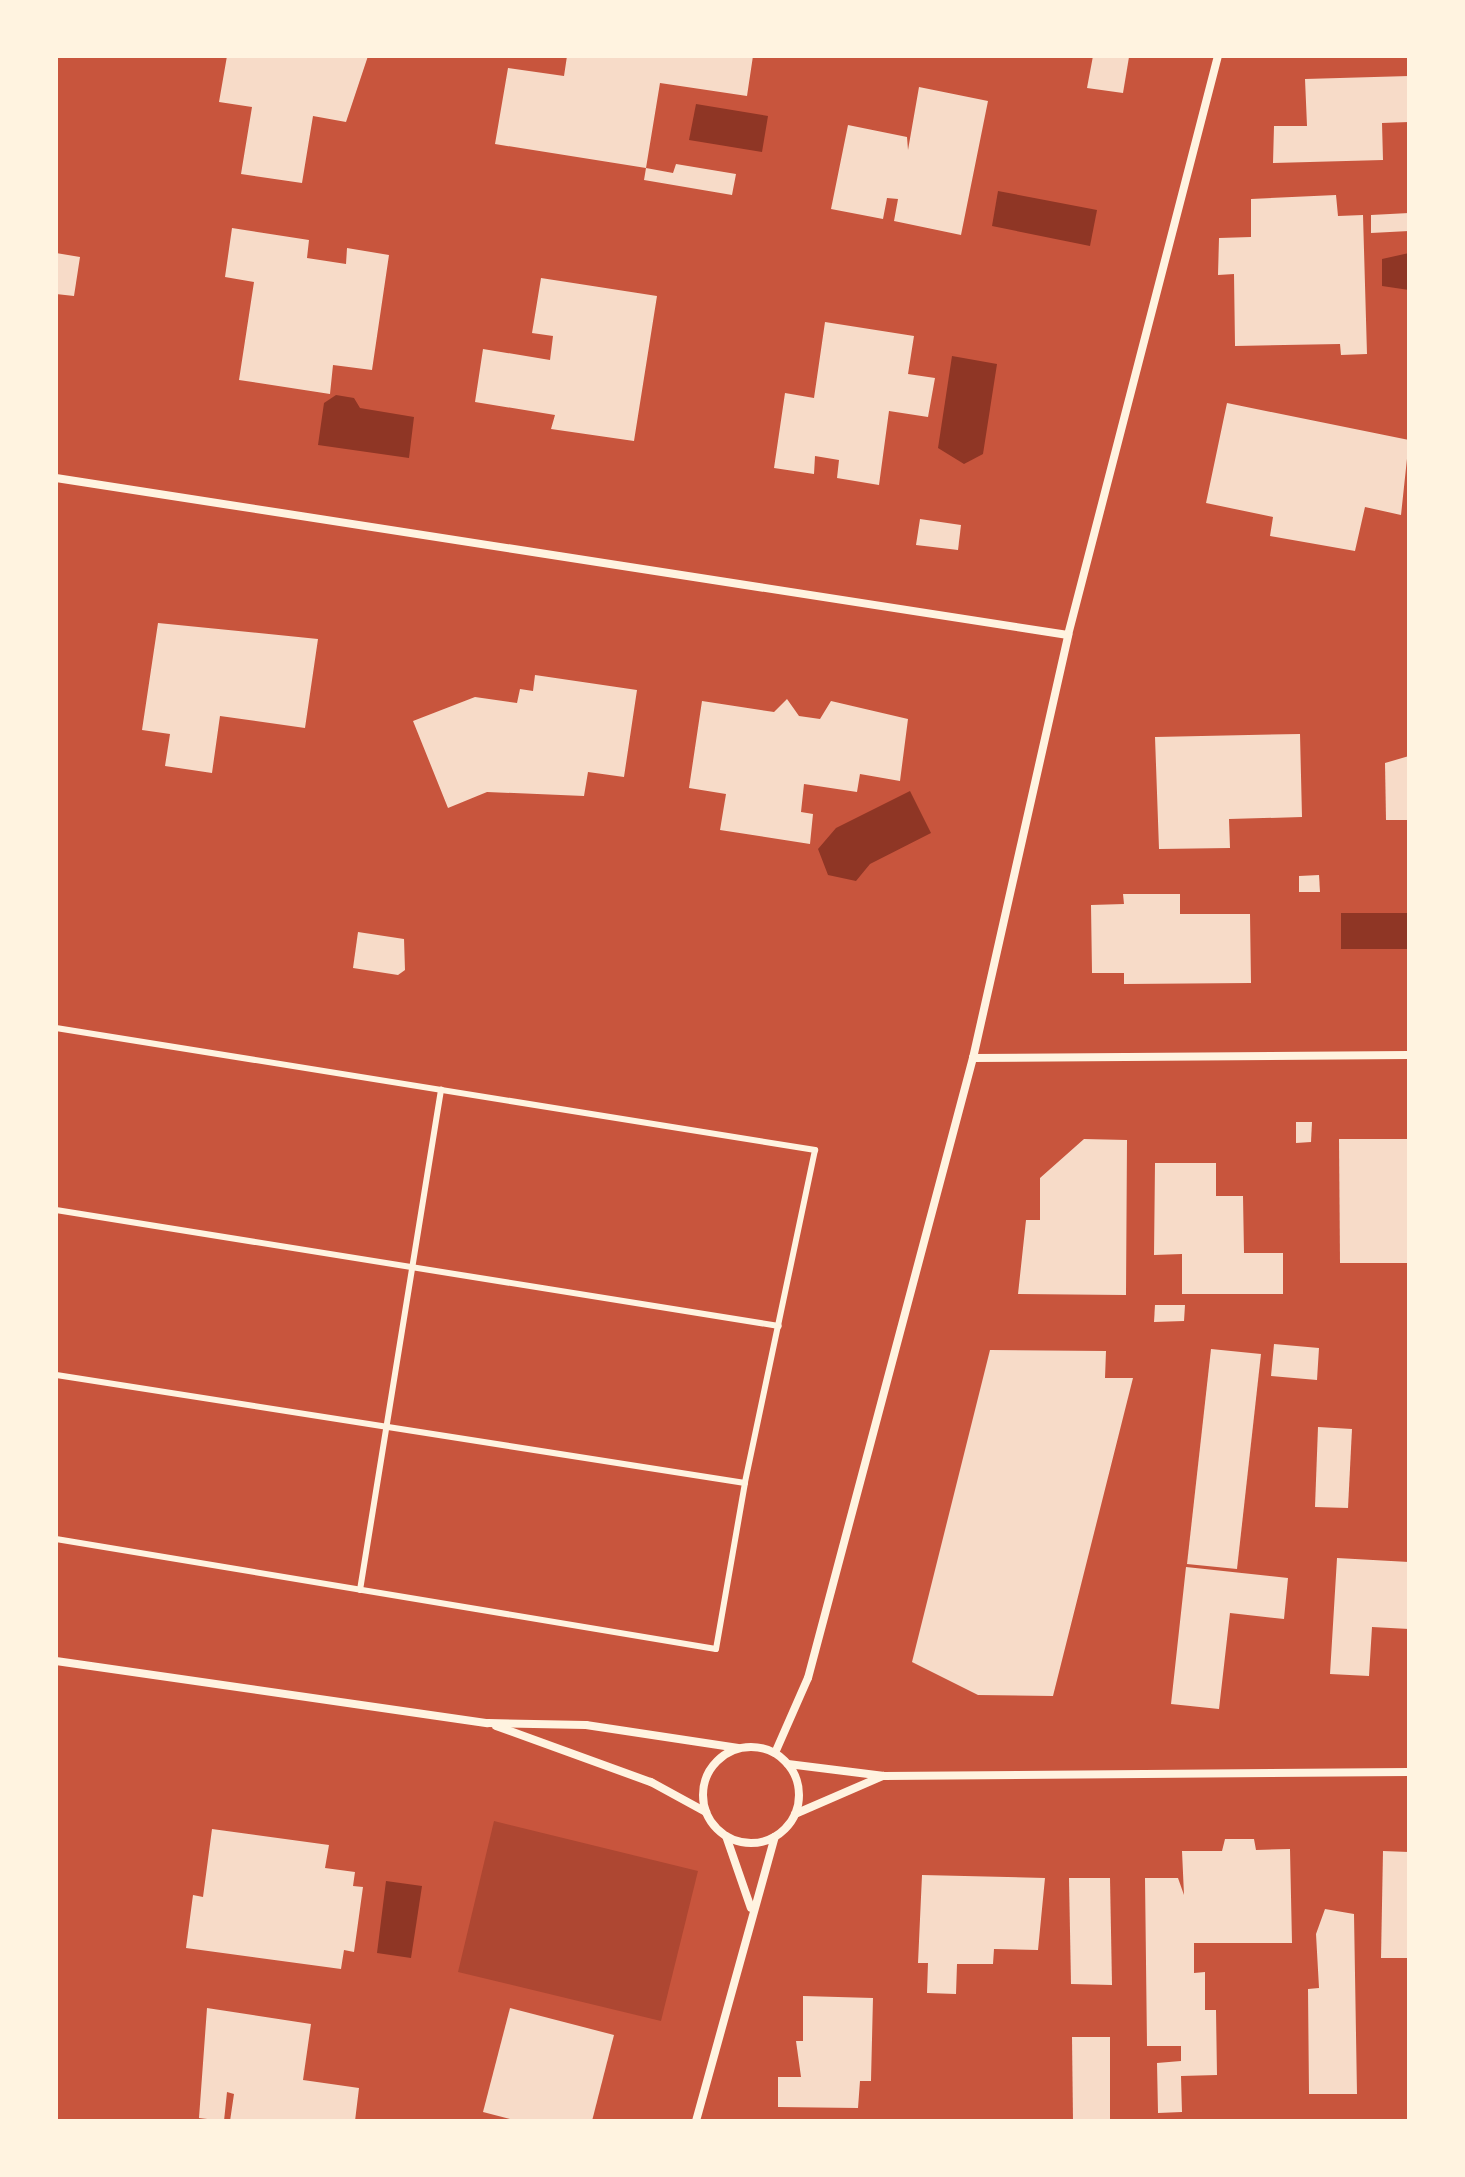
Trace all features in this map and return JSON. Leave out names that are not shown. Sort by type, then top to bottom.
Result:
[{"type":"street","points":[[775,1753],[808,1678],[973,1058],[1068,635],[1218,56]]},
{"type":"street","points":[[56,478],[1068,635]]},
{"type":"street","points":[[973,1058],[1409,1055]]},
{"type":"street","points":[[56,1661],[488,1723],[586,1725],[775,1753],[788,1764],[799,1789],[795,1814]]},
{"type":"street","points":[[488,1723],[651,1782],[706,1812],[726,1836],[751,1909]]},
{"type":"street","points":[[706,1812],[709,1773],[738,1748]]},
{"type":"street","points":[[788,1764],[884,1776],[1409,1772]]},
{"type":"street","points":[[696,2121],[751,1909],[775,1837],[795,1814],[884,1776]]},
{"type":"street","points":[[726,1836],[750,1843],[775,1837]]},
{"type":"lane","points":[[56,1028],[815,1150],[745,1483],[716,1649],[56,1539]]},
{"type":"lane","points":[[360,1590],[441,1090]]},
{"type":"lane","points":[[56,1210],[779,1326]]},
{"type":"lane","points":[[56,1375],[745,1483]]},
{"type":"shaded area","points":[[696,104],[768,116],[762,152],[689,140]]},
{"type":"shaded area","points":[[998,191],[1097,210],[1090,246],[992,226]]},
{"type":"shaded area","points":[[1409,253],[1409,290],[1382,286],[1382,259]]},
{"type":"shaded area","points":[[952,356],[997,364],[983,454],[964,464],[938,448]]},
{"type":"shaded area","points":[[336,395],[354,398],[360,408],[414,417],[409,458],[318,445],[324,403]]},
{"type":"shaded area","points":[[910,791],[931,833],[870,864],[856,881],[828,875],[818,849],[836,828]]},
{"type":"shaded area","points":[[1341,913],[1409,913],[1409,949],[1341,949]]},
{"type":"shaded area","points":[[494,1821],[698,1871],[661,2021],[458,1972]]},
{"type":"shaded area","points":[[386,1881],[422,1886],[411,1958],[377,1953]]},
{"type":"building","points":[[227,56],[368,56],[346,122],[313,116],[302,183],[241,174],[252,107],[219,102]]},
{"type":"building","points":[[567,56],[753,56],[747,96],[660,83],[646,168],[495,144],[508,68],[564,76]]},
{"type":"building","points":[[1093,56],[1129,57],[1123,93],[1087,88]]},
{"type":"building","points":[[1409,76],[1409,122],[1382,123],[1383,160],[1273,163],[1274,126],[1307,126],[1305,79]]},
{"type":"building","points":[[919,87],[988,101],[961,235],[894,221],[898,199],[887,198],[883,219],[831,209],[848,125],[907,137],[908,150]]},
{"type":"building","points":[[676,164],[736,174],[732,195],[644,180],[646,168],[673,173]]},
{"type":"building","points":[[1336,195],[1338,216],[1363,215],[1367,354],[1341,355],[1340,344],[1235,346],[1234,274],[1218,275],[1219,238],[1251,237],[1251,199]]},
{"type":"building","points":[[1409,213],[1409,231],[1371,233],[1371,215]]},
{"type":"building","points":[[232,228],[309,240],[307,258],[346,264],[347,248],[389,255],[372,370],[333,365],[330,394],[239,380],[254,282],[225,277]]},
{"type":"building","points":[[56,253],[80,257],[74,296],[56,294]]},
{"type":"building","points":[[541,278],[657,296],[634,441],[551,429],[555,415],[475,402],[483,349],[550,360],[553,336],[532,333]]},
{"type":"building","points":[[825,322],[914,336],[908,374],[935,378],[928,417],[889,411],[879,485],[837,478],[839,460],[815,456],[814,474],[774,468],[785,393],[814,398]]},
{"type":"building","points":[[1227,403],[1409,440],[1401,515],[1365,507],[1355,551],[1270,536],[1273,517],[1206,503]]},
{"type":"building","points":[[920,519],[961,525],[958,550],[916,545]]},
{"type":"building","points":[[158,623],[318,639],[305,728],[220,716],[212,773],[165,766],[170,734],[142,730]]},
{"type":"building","points":[[535,675],[637,690],[624,777],[588,772],[584,796],[487,792],[448,808],[413,721],[475,697],[517,703],[520,689],[533,691]]},
{"type":"building","points":[[787,699],[799,716],[820,719],[831,701],[908,719],[900,781],[860,774],[857,792],[804,784],[801,812],[813,814],[810,844],[720,830],[726,794],[689,788],[702,701],[774,712]]},
{"type":"building","points":[[1300,734],[1302,817],[1229,819],[1230,848],[1159,849],[1155,737]]},
{"type":"building","points":[[1409,756],[1409,820],[1386,820],[1385,763]]},
{"type":"building","points":[[1319,875],[1320,892],[1299,892],[1299,876]]},
{"type":"building","points":[[1123,894],[1180,894],[1180,914],[1250,914],[1251,983],[1124,984],[1124,973],[1092,973],[1091,905],[1124,904]]},
{"type":"building","points":[[358,932],[404,939],[405,970],[398,975],[353,968]]},
{"type":"building","points":[[1296,1122],[1312,1122],[1311,1142],[1296,1143]]},
{"type":"building","points":[[1084,1139],[1127,1140],[1126,1295],[1018,1294],[1026,1220],[1040,1220],[1040,1178]]},
{"type":"building","points":[[1339,1139],[1409,1139],[1409,1263],[1340,1263]]},
{"type":"building","points":[[1155,1163],[1216,1163],[1216,1196],[1243,1196],[1244,1253],[1283,1253],[1283,1294],[1182,1294],[1182,1254],[1154,1255]]},
{"type":"building","points":[[1155,1305],[1185,1305],[1184,1321],[1154,1322]]},
{"type":"building","points":[[1274,1344],[1319,1348],[1317,1380],[1271,1376]]},
{"type":"building","points":[[1211,1349],[1261,1354],[1237,1569],[1187,1564]]},
{"type":"building","points":[[990,1350],[1106,1351],[1105,1378],[1133,1378],[1053,1696],[978,1695],[912,1662]]},
{"type":"building","points":[[1318,1427],[1352,1429],[1348,1508],[1315,1507]]},
{"type":"building","points":[[1337,1558],[1409,1562],[1409,1629],[1372,1627],[1369,1676],[1330,1674]]},
{"type":"building","points":[[1186,1567],[1288,1578],[1284,1619],[1230,1613],[1219,1709],[1171,1704]]},
{"type":"building","points":[[212,1829],[329,1845],[325,1868],[355,1872],[353,1886],[363,1887],[354,1952],[344,1950],[341,1969],[186,1948],[193,1895],[203,1897]]},
{"type":"building","points":[[1225,1839],[1254,1839],[1256,1850],[1290,1849],[1292,1943],[1194,1943],[1194,1973],[1205,1972],[1205,2010],[1216,2010],[1217,2075],[1181,2076],[1182,2112],[1158,2113],[1157,2063],[1181,2061],[1181,2046],[1147,2046],[1145,1878],[1178,1878],[1184,1895],[1182,1851],[1222,1851]]},
{"type":"building","points":[[1383,1851],[1409,1852],[1409,1958],[1381,1958]]},
{"type":"building","points":[[922,1875],[1045,1878],[1038,1950],[994,1949],[993,1964],[957,1964],[956,1994],[927,1993],[928,1963],[918,1963]]},
{"type":"building","points":[[1069,1878],[1110,1878],[1112,1985],[1071,1984]]},
{"type":"building","points":[[1325,1909],[1354,1914],[1357,2094],[1309,2094],[1308,1989],[1319,1988],[1316,1934]]},
{"type":"building","points":[[803,1996],[873,1998],[871,2081],[860,2081],[858,2108],[778,2107],[778,2077],[801,2077],[796,2041],[803,2041]]},
{"type":"building","points":[[207,2008],[311,2024],[303,2080],[359,2088],[355,2121],[230,2121],[234,2094],[227,2092],[224,2121],[199,2118]]},
{"type":"building","points":[[510,2008],[614,2035],[592,2121],[518,2121],[483,2112]]},
{"type":"building","points":[[1072,2037],[1110,2037],[1110,2121],[1073,2121]]}]
